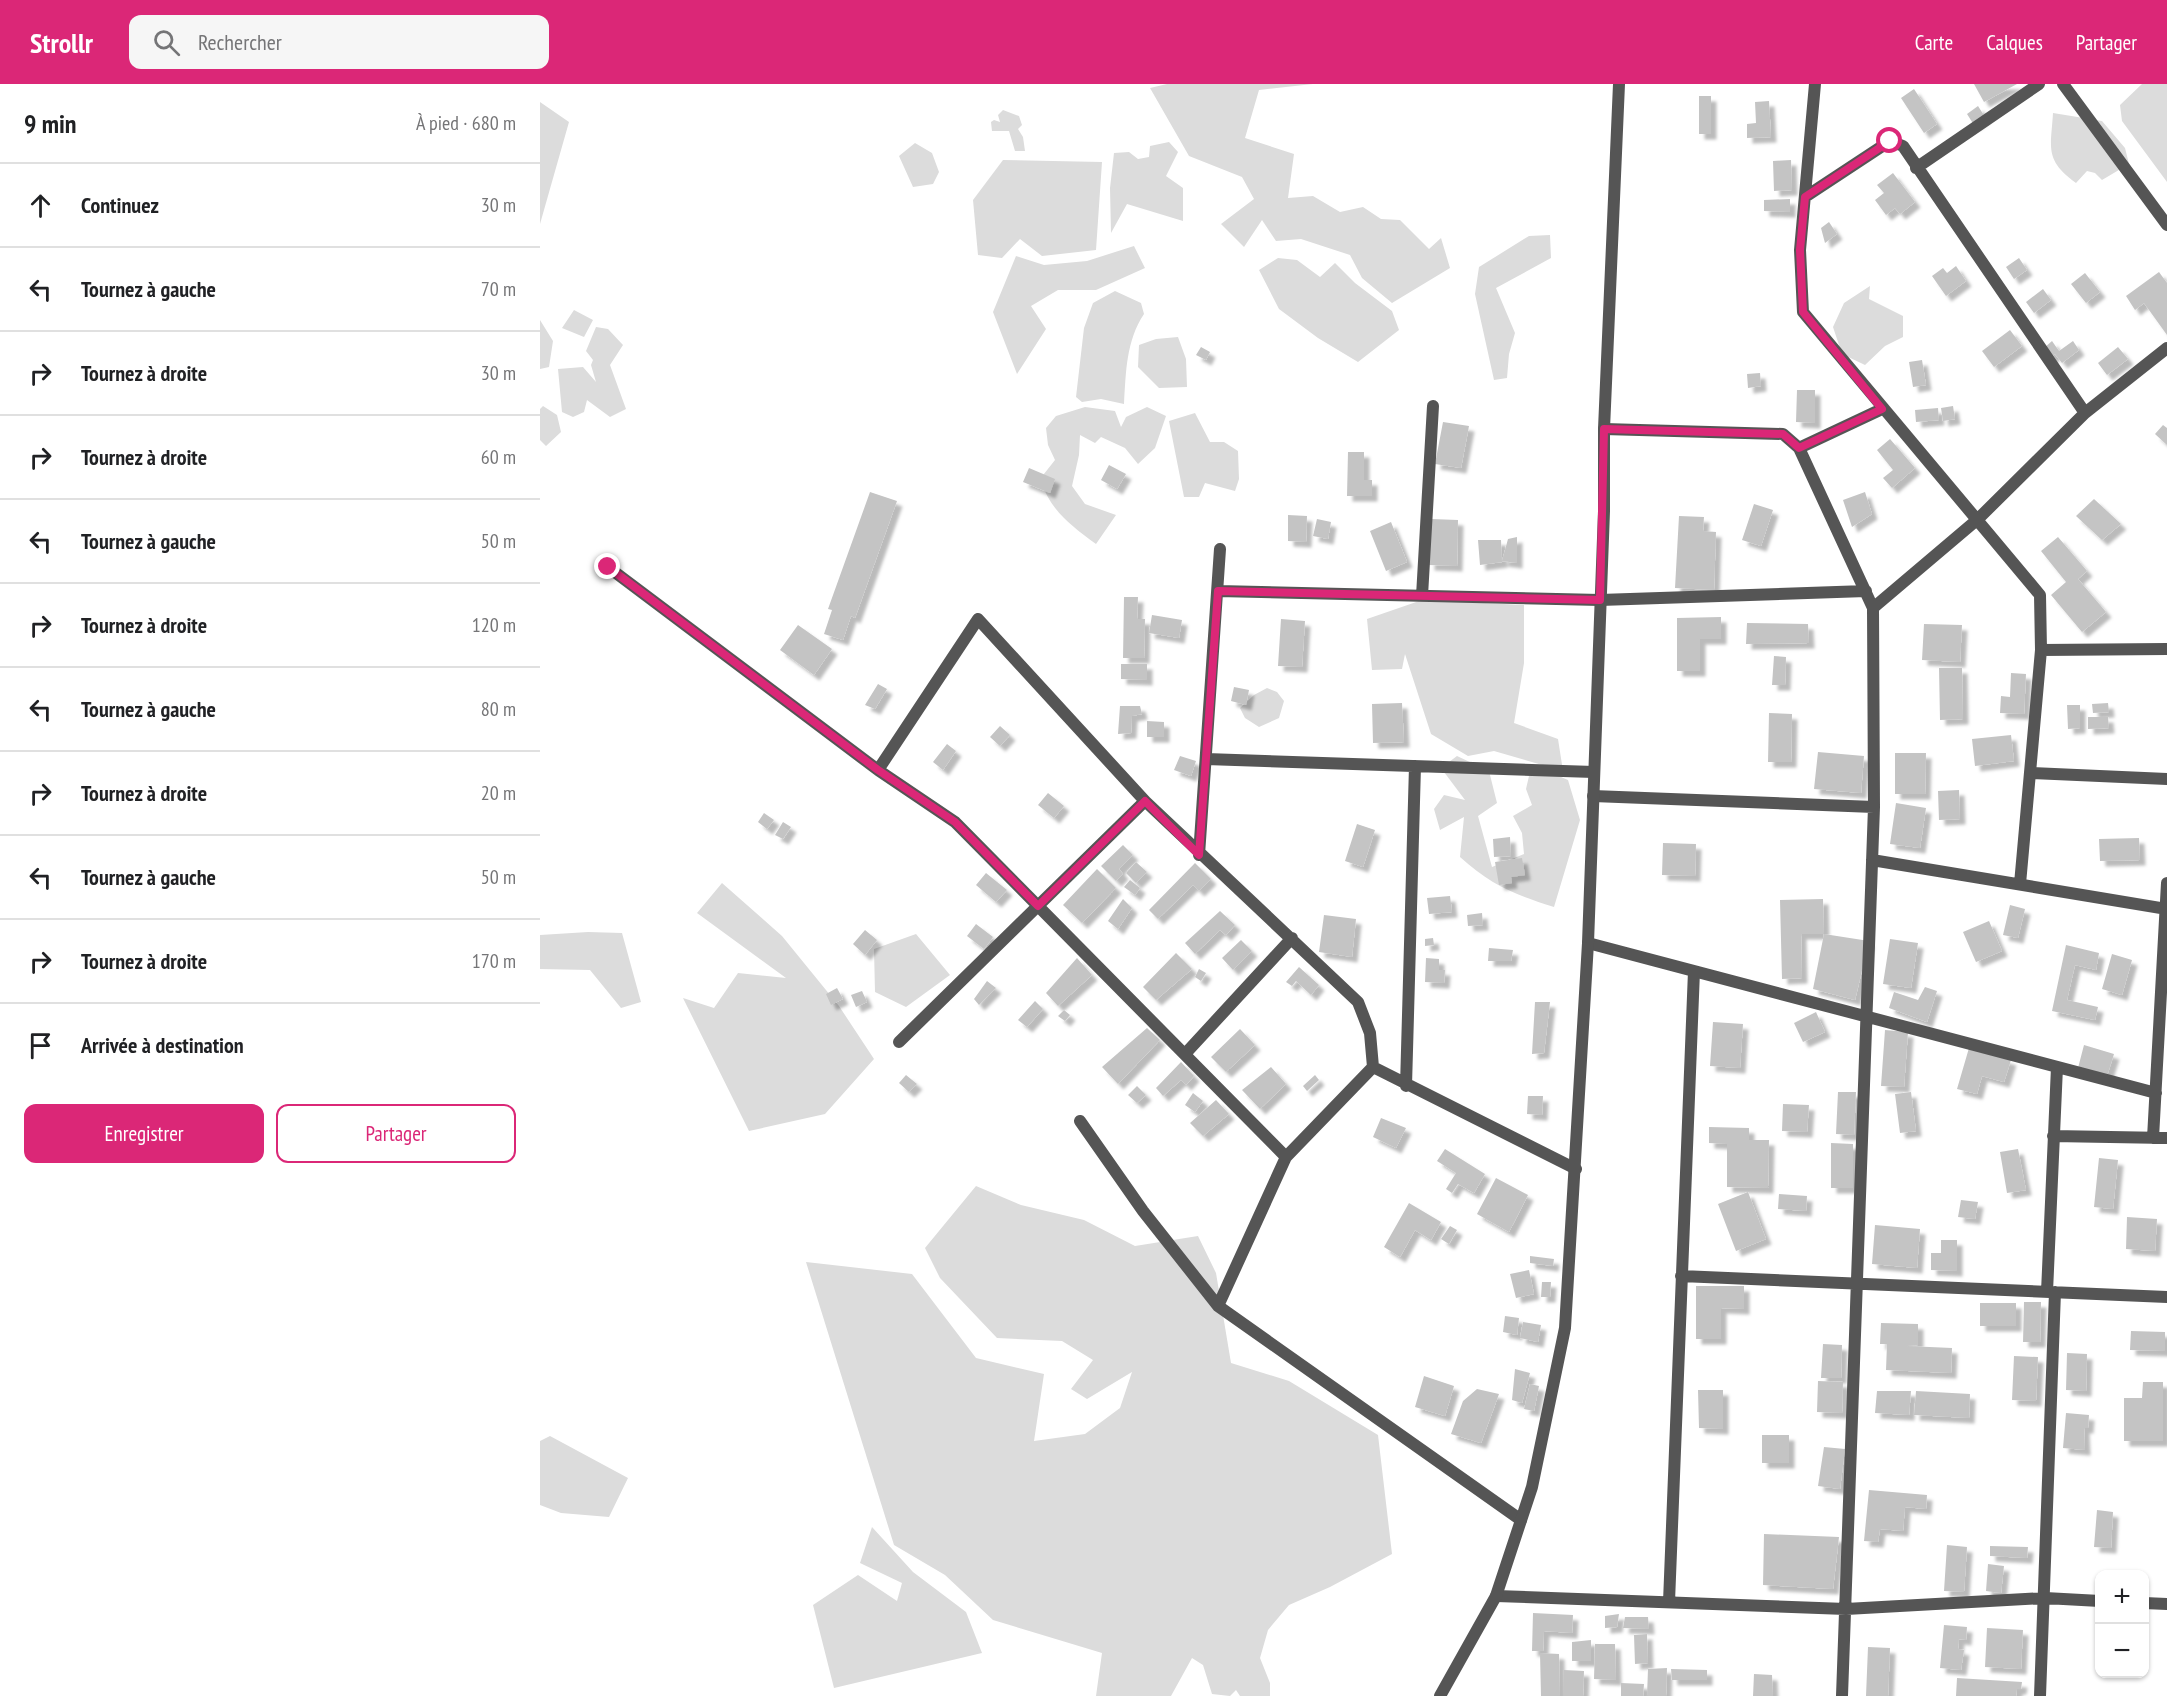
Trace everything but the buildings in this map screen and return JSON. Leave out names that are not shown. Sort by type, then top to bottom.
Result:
[{"type":"street","points":[[1440,1696],[1496,1596],[1532,1487],[1553,1398],[1565,1328],[1588,943],[1604,429],[1619,84]]},
{"type":"street","points":[[1815,84],[1800,250],[1803,312],[2040,595],[2041,650],[2020,884]]},
{"type":"street","points":[[1916,168],[2039,84]]},
{"type":"street","points":[[2063,84],[2167,225]]},
{"type":"street","points":[[1805,197],[1890,141],[1903,146],[2085,413]]},
{"type":"street","points":[[1872,608],[1978,519],[2085,413],[2167,348]]},
{"type":"street","points":[[1422,596],[1433,406]]},
{"type":"street","points":[[1799,448],[1882,409]]},
{"type":"street","points":[[1604,429],[1783,434],[1799,448],[1872,608],[1874,807],[1842,1696]]},
{"type":"street","points":[[1199,855],[1220,549]]},
{"type":"street","points":[[608,567],[878,770],[955,822],[1286,1157]]},
{"type":"street","points":[[1218,591],[1600,600],[1866,591]]},
{"type":"street","points":[[878,770],[978,619],[1145,801],[1199,855],[1292,938],[1358,1002],[1370,1033],[1373,1067],[1286,1157],[1218,1306]]},
{"type":"street","points":[[2041,650],[2167,649]]},
{"type":"street","points":[[1206,759],[1594,772]]},
{"type":"street","points":[[1406,1086],[1415,766]]},
{"type":"street","points":[[2031,773],[2167,779]]},
{"type":"street","points":[[1593,796],[1874,807]]},
{"type":"street","points":[[899,1042],[1145,801]]},
{"type":"street","points":[[1872,860],[2166,909]]},
{"type":"street","points":[[2154,1138],[2167,883]]},
{"type":"street","points":[[1185,1054],[1292,938]]},
{"type":"street","points":[[1588,943],[2156,1093]]},
{"type":"street","points":[[1669,1602],[1694,971]]},
{"type":"street","points":[[1373,1067],[1406,1086],[1576,1169]]},
{"type":"street","points":[[2040,1696],[2045,1598],[2053,1136],[2057,1067]]},
{"type":"street","points":[[1080,1121],[1143,1211],[1218,1306],[1521,1520]]},
{"type":"street","points":[[2053,1136],[2167,1138]]},
{"type":"street","points":[[1681,1276],[2167,1297]]},
{"type":"street","points":[[1496,1596],[1846,1609],[2045,1598],[2095,1601]]},
{"type":"street","points":[[2149,1603],[2167,1604]]},
{"type":"shaded area","points":[[1167,84],[1313,84],[1259,90],[1245,138],[1294,154],[1288,198],[1313,196],[1340,212],[1363,207],[1381,219],[1400,220],[1429,249],[1441,238],[1450,268],[1392,303],[1362,278],[1350,255],[1301,239],[1276,241],[1262,220],[1244,247],[1221,224],[1254,199],[1242,177],[1189,156],[1150,88]]},
{"type":"shaded area","points":[[2142,84],[2167,84],[2167,182],[2122,121],[2120,105]]},
{"type":"shaded area","points":[[540,102],[569,122],[540,224]]},
{"type":"shaded area","points":[[1003,110],[1019,116],[1022,125],[1018,129],[1023,137],[1025,151],[1015,151],[1009,131],[992,131],[991,122],[994,120],[1000,122],[998,115]]},
{"type":"shaded area","points":[[2053,113],[2102,121],[2125,148],[2129,164],[2102,180],[2095,173],[2087,171],[2076,183],[2054,160],[2051,144]]},
{"type":"shaded area","points":[[1169,142],[1178,152],[1166,176],[1183,188],[1183,221],[1127,204],[1111,233],[1110,188],[1114,153],[1129,152],[1138,159],[1149,157],[1150,146]]},
{"type":"shaded area","points":[[915,143],[932,153],[939,172],[933,184],[913,187],[899,156]]},
{"type":"shaded area","points":[[1003,160],[1102,162],[1096,250],[1042,256],[1020,239],[1002,258],[978,255],[973,200]]},
{"type":"shaded area","points":[[1550,235],[1551,258],[1496,288],[1515,333],[1509,354],[1507,378],[1494,380],[1475,294],[1479,267],[1529,236]]},
{"type":"shaded area","points":[[1134,246],[1145,268],[1096,290],[1058,290],[1031,306],[1046,329],[1017,374],[993,312],[1016,256],[1044,265],[1087,261]]},
{"type":"shaded area","points":[[1278,258],[1297,260],[1320,277],[1335,263],[1355,283],[1392,311],[1399,330],[1358,362],[1318,338],[1279,309],[1259,270]]},
{"type":"shaded area","points":[[1870,286],[1869,299],[1903,316],[1903,337],[1885,346],[1865,365],[1842,354],[1833,327],[1844,303]]},
{"type":"shaded area","points":[[1115,291],[1141,303],[1144,314],[1130,346],[1124,404],[1101,399],[1082,402],[1076,397],[1084,328],[1093,303]]},
{"type":"shaded area","points":[[574,310],[593,320],[584,337],[562,328]]},
{"type":"shaded area","points":[[540,320],[553,341],[549,367],[540,369]]},
{"type":"shaded area","points":[[596,327],[608,329],[623,345],[610,365],[626,409],[610,417],[587,400],[584,412],[573,417],[562,412],[558,369],[583,367],[596,382],[591,365],[593,360],[586,351]]},
{"type":"shaded area","points":[[1178,337],[1186,359],[1187,387],[1159,388],[1138,367],[1139,345],[1156,339]]},
{"type":"shaded area","points":[[543,406],[557,415],[561,432],[546,446],[540,440],[540,409]]},
{"type":"shaded area","points":[[1085,407],[1115,411],[1121,427],[1126,417],[1147,407],[1166,416],[1155,448],[1138,464],[1125,448],[1101,437],[1095,443],[1080,435],[1079,455],[1072,486],[1085,504],[1116,515],[1096,544],[1077,530],[1055,508],[1040,479],[1055,460],[1048,445],[1046,428],[1056,416]]},
{"type":"shaded area","points":[[1195,413],[1210,442],[1224,442],[1238,451],[1239,479],[1235,491],[1205,483],[1199,497],[1184,497],[1169,421]]},
{"type":"shaded area","points":[[1422,600],[1524,605],[1524,663],[1514,723],[1558,739],[1563,771],[1494,751],[1468,756],[1431,734],[1405,654],[1402,669],[1372,670],[1367,619]]},
{"type":"shaded area","points":[[1267,688],[1277,692],[1284,701],[1279,718],[1259,727],[1245,718],[1240,708],[1254,695]]},
{"type":"shaded area","points":[[1457,756],[1489,771],[1497,803],[1478,816],[1492,867],[1524,854],[1522,833],[1513,816],[1532,805],[1526,789],[1529,776],[1554,774],[1568,780],[1580,820],[1554,907],[1504,888],[1482,875],[1460,857],[1464,817],[1440,830],[1434,809],[1444,795],[1465,800],[1441,768]]},
{"type":"shaded area","points":[[722,883],[782,936],[839,1006],[874,1059],[825,1114],[749,1131],[683,998],[714,1008],[738,973],[786,978],[697,913]]},
{"type":"shaded area","points":[[588,932],[622,933],[641,1002],[621,1008],[590,970],[540,969],[540,935]]},
{"type":"shaded area","points":[[916,934],[950,975],[906,1007],[875,992],[874,949]]},
{"type":"shaded area","points":[[976,1186],[1021,1205],[1084,1220],[1135,1246],[1198,1236],[1216,1273],[1231,1363],[1289,1381],[1378,1435],[1392,1554],[1330,1587],[1289,1605],[1268,1630],[1260,1658],[1270,1683],[1270,1696],[1240,1696],[1236,1690],[1230,1696],[1212,1694],[1203,1665],[1192,1658],[1171,1696],[1096,1696],[1102,1653],[993,1620],[945,1575],[894,1545],[806,1262],[912,1274],[976,1358],[1044,1374],[1034,1441],[1085,1434],[1120,1408],[1132,1372],[1087,1399],[1071,1389],[1093,1360],[1062,1341],[997,1338],[940,1278],[925,1248]]},
{"type":"shaded area","points":[[550,1436],[628,1478],[609,1517],[561,1513],[540,1505],[540,1441]]},
{"type":"shaded area","points":[[872,1527],[913,1572],[966,1612],[982,1653],[834,1688],[813,1605],[858,1575],[897,1601],[902,1583],[860,1563]]},
{"type":"route","points":[[608,567],[878,770],[955,822],[1038,906],[1145,801],[1199,855],[1218,591],[1600,600],[1604,511],[1604,429],[1783,434],[1799,448],[1882,409],[1803,312],[1800,250],[1805,197],[1890,141]]}]
